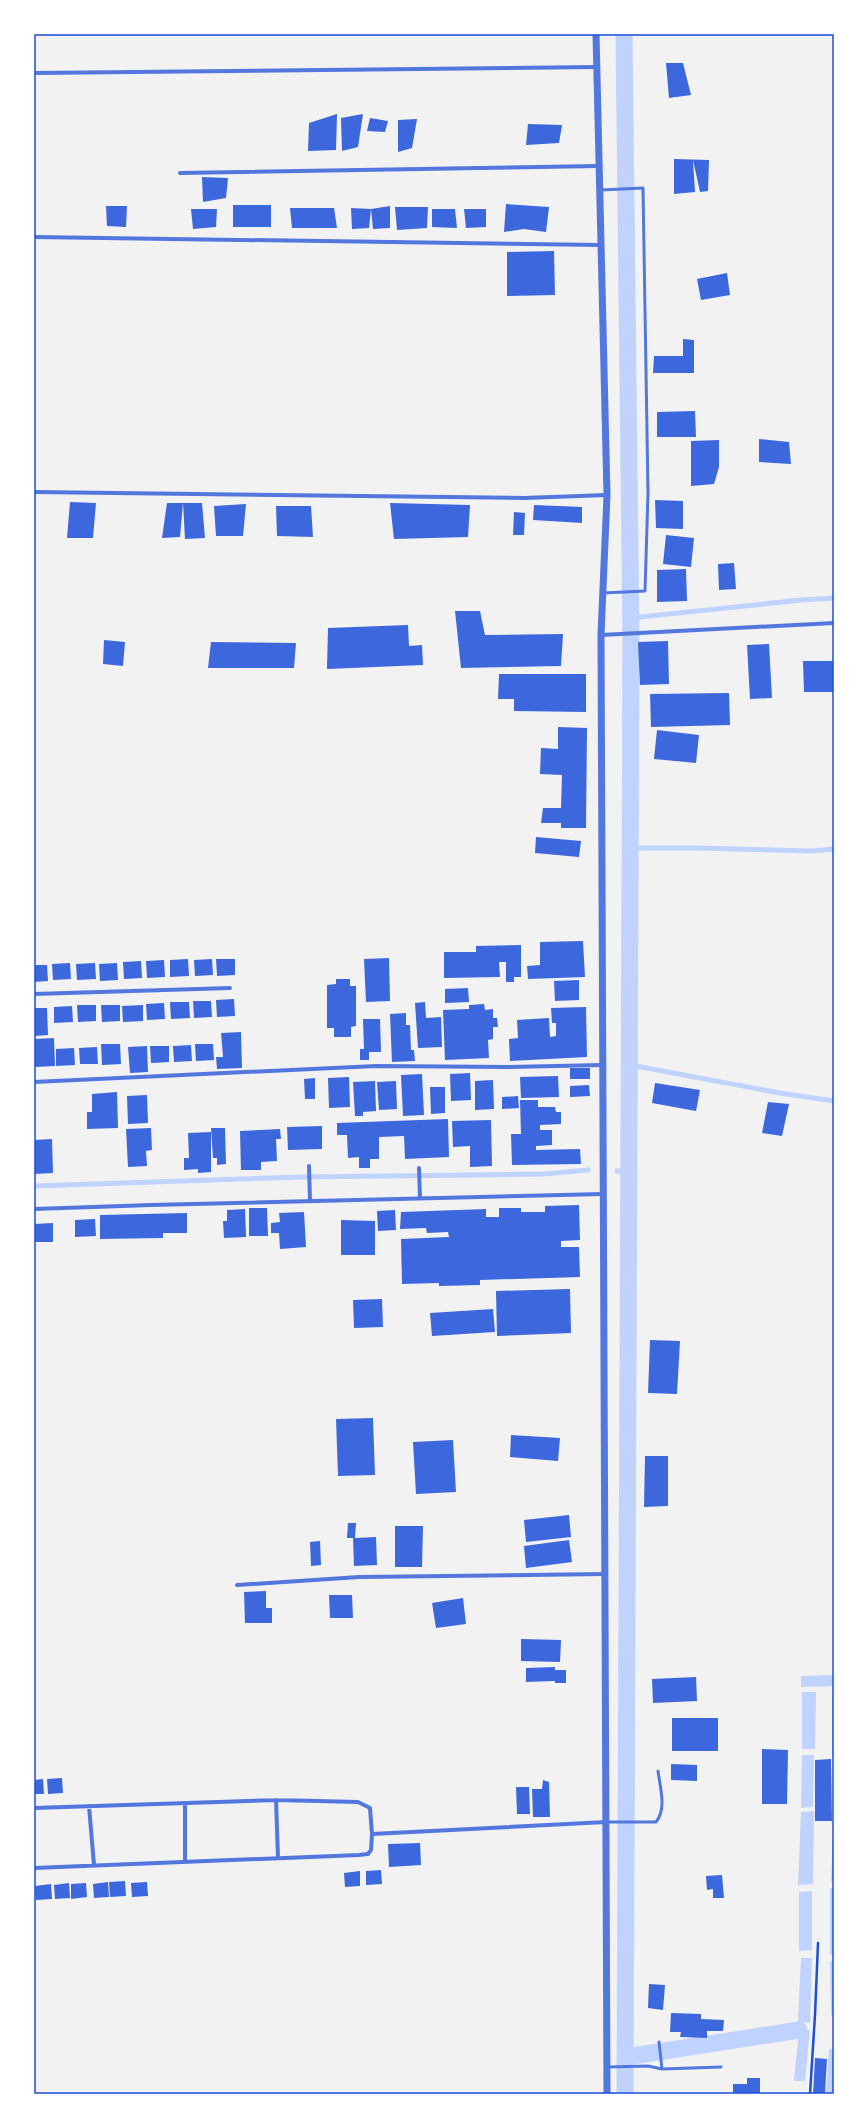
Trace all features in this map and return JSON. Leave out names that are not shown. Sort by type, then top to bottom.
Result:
[{"type":"street","points":[[596,34],[607,495],[601,635],[604,1574],[610,2067],[607,2094]]},
{"type":"street","points":[[34,73],[596,67]]},
{"type":"street","points":[[180,173],[598,166]]},
{"type":"street","points":[[34,237],[600,245]]},
{"type":"street","points":[[34,492],[524,498],[607,495]]},
{"type":"street","points":[[601,635],[834,623]]},
{"type":"street","points":[[34,994],[230,988]]},
{"type":"street","points":[[34,1082],[376,1066],[509,1067],[603,1065]]},
{"type":"street","points":[[309,1166],[310,1201]]},
{"type":"street","points":[[419,1168],[420,1198]]},
{"type":"street","points":[[34,1209],[603,1194]]},
{"type":"street","points":[[237,1585],[359,1577],[604,1574]]},
{"type":"street","points":[[276,1800],[278,1858]]},
{"type":"street","points":[[34,1808],[276,1800],[358,1802],[370,1808],[372,1834],[371,1850],[368,1854],[34,1868]]},
{"type":"street","points":[[185,1804],[185,1862]]},
{"type":"street","points":[[90,1806],[94,1865]]},
{"type":"street","points":[[372,1834],[607,1822]]},
{"type":"lane","points":[[599,190],[643,188],[648,478],[646,591],[603,593]]},
{"type":"lane","points":[[607,1822],[656,1822],[662,1809],[658,1771]]},
{"type":"lane","points":[[659,2042],[662,2069]]},
{"type":"lane","points":[[610,2067],[648,2066],[662,2069],[721,2067]]},
{"type":"path","points":[[810,2094],[816,2015],[818,1943]]},
{"type":"water","points":[[834,1675],[834,1686],[801,1687],[801,1676]]},
{"type":"water","points":[[832,1691],[834,1691],[834,1757],[832,1757]]},
{"type":"water","points":[[802,1692],[816,1692],[815,1749],[802,1749]]},
{"type":"water","points":[[802,1755],[814,1755],[813,1807],[801,1808]]},
{"type":"water","points":[[814,1811],[813,1884],[798,1885],[801,1812]]},
{"type":"water","points":[[833,1830],[834,1882],[831,1882]]},
{"type":"water","points":[[830,1888],[834,1888],[834,1955],[830,1955]]},
{"type":"water","points":[[812,1891],[812,1950],[799,1951],[799,1892]]},
{"type":"water","points":[[801,1958],[812,1958],[810,2023],[798,2022]]},
{"type":"water","points":[[830,1961],[834,1961],[834,2015],[831,2015]]},
{"type":"water","points":[[799,2030],[810,2030],[805,2081],[794,2081]]},
{"type":"water","points":[[829,2049],[834,2049],[834,2094],[826,2094]]},
{"type":"building","points":[[666,63],[683,63],[691,95],[669,98]]},
{"type":"building","points":[[337,114],[336,150],[308,151],[309,123]]},
{"type":"building","points":[[363,114],[358,147],[342,151],[341,118]]},
{"type":"building","points":[[370,118],[388,121],[385,132],[367,131]]},
{"type":"building","points":[[417,119],[412,148],[398,152],[398,120]]},
{"type":"building","points":[[528,124],[562,125],[559,143],[526,145]]},
{"type":"building","points":[[674,159],[709,160],[708,191],[700,192],[693,160],[695,192],[674,194]]},
{"type":"building","points":[[202,177],[228,178],[226,198],[203,202]]},
{"type":"building","points":[[506,204],[549,207],[546,232],[524,229],[504,232]]},
{"type":"building","points":[[233,205],[271,205],[271,227],[233,227]]},
{"type":"building","points":[[106,206],[127,206],[126,227],[107,226]]},
{"type":"building","points":[[390,206],[390,228],[373,229],[371,209]]},
{"type":"building","points":[[395,207],[428,207],[427,228],[397,230]]},
{"type":"building","points":[[290,208],[334,208],[337,228],[292,228]]},
{"type":"building","points":[[351,208],[371,209],[369,228],[352,229]]},
{"type":"building","points":[[191,209],[217,209],[216,227],[193,229]]},
{"type":"building","points":[[432,209],[455,209],[457,228],[432,227]]},
{"type":"building","points":[[464,209],[486,209],[486,227],[466,228]]},
{"type":"building","points":[[554,251],[555,295],[507,296],[507,252]]},
{"type":"building","points":[[727,273],[730,295],[701,300],[697,279]]},
{"type":"building","points":[[683,339],[694,340],[694,373],[653,373],[654,356],[683,356]]},
{"type":"building","points":[[695,411],[696,437],[657,437],[657,412]]},
{"type":"building","points":[[759,439],[789,442],[791,464],[759,462]]},
{"type":"building","points":[[719,440],[719,467],[714,484],[691,486],[691,441]]},
{"type":"building","points":[[655,500],[683,501],[683,529],[656,528]]},
{"type":"building","points":[[70,502],[96,503],[93,538],[67,538]]},
{"type":"building","points":[[167,503],[183,503],[180,537],[162,538]]},
{"type":"building","points":[[183,503],[202,503],[205,538],[185,539]]},
{"type":"building","points":[[390,503],[470,505],[468,537],[394,539]]},
{"type":"building","points":[[246,504],[243,536],[216,536],[214,506]]},
{"type":"building","points":[[534,505],[582,507],[582,523],[533,520]]},
{"type":"building","points":[[276,506],[311,506],[313,537],[277,536]]},
{"type":"building","points":[[514,512],[525,513],[524,535],[513,535]]},
{"type":"building","points":[[666,535],[694,538],[691,567],[663,564]]},
{"type":"building","points":[[734,563],[736,589],[719,590],[718,564]]},
{"type":"building","points":[[686,569],[687,601],[657,602],[657,570]]},
{"type":"building","points":[[455,611],[480,611],[485,635],[563,634],[561,666],[461,668]]},
{"type":"building","points":[[408,625],[409,646],[422,645],[423,665],[327,669],[328,628]]},
{"type":"building","points":[[104,640],[125,642],[123,666],[103,664]]},
{"type":"building","points":[[668,641],[669,684],[640,685],[638,642]]},
{"type":"building","points":[[211,642],[296,643],[294,668],[208,668]]},
{"type":"building","points":[[769,644],[772,698],[750,699],[747,645]]},
{"type":"building","points":[[803,661],[834,661],[834,692],[804,692]]},
{"type":"building","points":[[499,674],[586,674],[586,712],[514,711],[514,699],[498,699]]},
{"type":"building","points":[[729,693],[730,725],[651,727],[650,694]]},
{"type":"building","points":[[558,727],[587,728],[586,828],[561,828],[561,823],[541,823],[543,808],[561,808],[562,775],[540,774],[541,748],[558,749]]},
{"type":"building","points":[[657,730],[699,735],[696,763],[654,759]]},
{"type":"building","points":[[536,837],[581,841],[579,857],[535,853]]},
{"type":"building","points":[[583,941],[585,977],[528,979],[527,966],[540,965],[540,942]]},
{"type":"building","points":[[521,945],[521,977],[514,977],[514,982],[506,982],[506,962],[499,962],[500,977],[444,978],[444,952],[476,952],[476,946]]},
{"type":"building","points":[[389,958],[390,1001],[366,1002],[364,959]]},
{"type":"building","points":[[188,959],[189,976],[170,977],[170,960]]},
{"type":"building","points":[[212,959],[213,975],[195,976],[194,960]]},
{"type":"building","points":[[216,959],[235,959],[235,975],[217,976]]},
{"type":"building","points":[[164,960],[165,977],[147,978],[146,961]]},
{"type":"building","points":[[141,961],[142,978],[124,979],[123,962]]},
{"type":"building","points":[[70,963],[71,979],[53,980],[52,964]]},
{"type":"building","points":[[95,963],[96,979],[77,980],[76,964]]},
{"type":"building","points":[[117,963],[118,980],[100,981],[99,964]]},
{"type":"building","points":[[34,965],[47,965],[48,981],[34,982]]},
{"type":"building","points":[[336,979],[350,979],[350,986],[356,986],[356,1026],[351,1027],[351,1037],[334,1037],[334,1028],[327,1028],[327,985],[336,984]]},
{"type":"building","points":[[579,980],[579,1000],[555,1001],[554,981]]},
{"type":"building","points":[[468,988],[469,1002],[445,1003],[445,989]]},
{"type":"building","points":[[234,999],[235,1016],[217,1017],[216,1000]]},
{"type":"building","points":[[193,1001],[211,1001],[212,1017],[194,1018]]},
{"type":"building","points":[[170,1002],[189,1002],[190,1018],[171,1019]]},
{"type":"building","points":[[425,1002],[426,1018],[441,1017],[442,1047],[418,1048],[415,1003]]},
{"type":"building","points":[[164,1003],[165,1019],[147,1020],[146,1004]]},
{"type":"building","points":[[484,1004],[485,1010],[493,1009],[493,1018],[497,1018],[498,1027],[493,1027],[493,1039],[488,1040],[489,1058],[445,1060],[443,1010],[469,1009],[469,1005]]},
{"type":"building","points":[[77,1005],[96,1005],[96,1021],[78,1022]]},
{"type":"building","points":[[101,1005],[120,1005],[120,1021],[102,1022]]},
{"type":"building","points":[[143,1005],[143,1021],[123,1022],[122,1006]]},
{"type":"building","points":[[72,1006],[73,1022],[54,1023],[54,1007]]},
{"type":"building","points":[[586,1007],[587,1057],[510,1061],[509,1039],[518,1038],[517,1020],[549,1018],[550,1037],[556,1036],[556,1023],[552,1023],[551,1008]]},
{"type":"building","points":[[34,1008],[47,1008],[48,1035],[34,1036]]},
{"type":"building","points":[[406,1013],[406,1025],[410,1025],[411,1050],[414,1050],[415,1061],[392,1062],[390,1014]]},
{"type":"building","points":[[363,1019],[380,1019],[381,1052],[369,1052],[369,1060],[360,1060],[360,1049],[364,1049]]},
{"type":"building","points":[[241,1032],[242,1068],[217,1069],[216,1057],[223,1057],[221,1033]]},
{"type":"building","points":[[54,1038],[55,1066],[35,1067],[34,1039]]},
{"type":"building","points":[[101,1044],[120,1044],[121,1064],[102,1065]]},
{"type":"building","points":[[195,1044],[213,1044],[214,1060],[196,1061]]},
{"type":"building","points":[[191,1045],[192,1061],[174,1062],[173,1046]]},
{"type":"building","points":[[147,1046],[148,1072],[130,1073],[128,1047]]},
{"type":"building","points":[[150,1046],[169,1046],[169,1062],[151,1063]]},
{"type":"building","points":[[97,1047],[98,1064],[80,1064],[79,1048]]},
{"type":"building","points":[[74,1048],[75,1065],[56,1066],[56,1049]]},
{"type":"building","points":[[570,1068],[590,1068],[590,1079],[570,1079]]},
{"type":"building","points":[[470,1073],[471,1100],[451,1101],[450,1074]]},
{"type":"building","points":[[422,1074],[424,1115],[403,1116],[401,1075]]},
{"type":"building","points":[[558,1076],[559,1097],[521,1098],[520,1077]]},
{"type":"building","points":[[349,1077],[350,1107],[329,1108],[328,1078]]},
{"type":"building","points":[[315,1078],[315,1099],[305,1099],[304,1079]]},
{"type":"building","points":[[493,1080],[494,1109],[475,1110],[475,1081]]},
{"type":"building","points":[[375,1081],[376,1111],[363,1112],[363,1116],[355,1116],[353,1082]]},
{"type":"building","points":[[396,1081],[397,1109],[379,1110],[377,1082]]},
{"type":"building","points":[[655,1083],[700,1090],[696,1111],[652,1103]]},
{"type":"building","points":[[589,1085],[590,1096],[570,1097],[570,1086]]},
{"type":"building","points":[[430,1087],[445,1087],[445,1113],[431,1114]]},
{"type":"building","points":[[117,1092],[118,1128],[87,1129],[87,1112],[92,1112],[92,1094]]},
{"type":"building","points":[[147,1095],[148,1123],[128,1124],[127,1096]]},
{"type":"building","points":[[518,1096],[519,1108],[502,1109],[502,1097]]},
{"type":"building","points":[[520,1100],[538,1100],[538,1107],[555,1107],[556,1112],[561,1112],[561,1124],[540,1125],[540,1130],[552,1130],[552,1145],[536,1146],[536,1150],[580,1149],[581,1164],[512,1165],[511,1134],[521,1134]]},
{"type":"building","points":[[768,1102],[789,1104],[782,1136],[762,1133]]},
{"type":"building","points":[[448,1119],[449,1157],[405,1159],[404,1136],[379,1137],[379,1159],[370,1159],[370,1168],[359,1168],[359,1157],[348,1158],[347,1135],[337,1135],[337,1123]]},
{"type":"building","points":[[491,1120],[492,1166],[470,1167],[470,1146],[453,1147],[452,1121]]},
{"type":"building","points":[[322,1126],[322,1149],[288,1150],[287,1127]]},
{"type":"building","points":[[151,1128],[152,1150],[146,1151],[147,1166],[128,1167],[126,1129]]},
{"type":"building","points":[[211,1128],[225,1128],[226,1164],[217,1165],[217,1158],[213,1158]]},
{"type":"building","points":[[280,1129],[281,1139],[276,1139],[277,1161],[261,1162],[261,1170],[241,1170],[240,1131]]},
{"type":"building","points":[[211,1132],[211,1172],[198,1173],[198,1169],[184,1170],[184,1158],[189,1158],[188,1133]]},
{"type":"building","points":[[52,1139],[53,1173],[34,1174],[34,1140]]},
{"type":"building","points":[[579,1205],[580,1240],[561,1241],[561,1247],[579,1247],[580,1277],[480,1280],[480,1285],[439,1286],[439,1283],[402,1284],[401,1239],[449,1237],[448,1232],[427,1233],[426,1228],[400,1229],[401,1212],[486,1209],[486,1217],[499,1217],[499,1208],[521,1208],[521,1212],[545,1212],[545,1206]]},
{"type":"building","points":[[249,1208],[267,1208],[268,1236],[249,1236]]},
{"type":"building","points":[[245,1209],[246,1237],[224,1238],[223,1221],[227,1221],[227,1210]]},
{"type":"building","points":[[395,1210],[396,1230],[378,1231],[377,1211]]},
{"type":"building","points":[[304,1212],[306,1247],[280,1249],[279,1233],[271,1233],[271,1223],[280,1222],[279,1213]]},
{"type":"building","points":[[187,1213],[187,1233],[163,1233],[163,1238],[100,1239],[100,1215]]},
{"type":"building","points":[[95,1219],[96,1236],[75,1237],[75,1220]]},
{"type":"building","points":[[341,1220],[375,1221],[375,1255],[341,1255]]},
{"type":"building","points":[[53,1223],[53,1242],[34,1242],[34,1224]]},
{"type":"building","points":[[570,1289],[571,1333],[497,1336],[496,1291]]},
{"type":"building","points":[[382,1299],[383,1327],[354,1328],[353,1300]]},
{"type":"building","points":[[493,1309],[495,1332],[432,1336],[430,1313]]},
{"type":"building","points":[[650,1340],[680,1341],[677,1394],[648,1393]]},
{"type":"building","points":[[373,1418],[375,1475],[338,1476],[336,1419]]},
{"type":"building","points":[[511,1435],[560,1438],[558,1461],[510,1457]]},
{"type":"building","points":[[453,1440],[456,1492],[416,1494],[413,1442]]},
{"type":"building","points":[[645,1456],[668,1456],[668,1506],[644,1507]]},
{"type":"building","points":[[569,1515],[571,1537],[526,1542],[524,1520]]},
{"type":"building","points":[[348,1523],[356,1523],[355,1538],[376,1537],[377,1565],[354,1566],[353,1538],[347,1538]]},
{"type":"building","points":[[395,1526],[423,1526],[422,1567],[395,1567]]},
{"type":"building","points":[[569,1540],[572,1562],[526,1568],[524,1546]]},
{"type":"building","points":[[320,1541],[321,1565],[311,1566],[310,1542]]},
{"type":"building","points":[[266,1591],[266,1608],[272,1608],[272,1623],[245,1623],[244,1592]]},
{"type":"building","points":[[329,1595],[352,1595],[353,1618],[330,1618]]},
{"type":"building","points":[[463,1598],[466,1624],[436,1628],[432,1603]]},
{"type":"building","points":[[521,1639],[561,1640],[560,1662],[521,1661]]},
{"type":"building","points":[[555,1667],[555,1670],[566,1670],[566,1683],[555,1683],[555,1681],[526,1682],[526,1668]]},
{"type":"building","points":[[696,1677],[697,1701],[653,1703],[652,1679]]},
{"type":"building","points":[[672,1718],[718,1718],[718,1751],[672,1751]]},
{"type":"building","points":[[762,1749],[788,1750],[787,1804],[762,1804]]},
{"type":"building","points":[[831,1759],[832,1821],[815,1821],[815,1760]]},
{"type":"building","points":[[671,1764],[697,1765],[697,1781],[671,1780]]},
{"type":"building","points":[[62,1778],[63,1793],[48,1794],[47,1779]]},
{"type":"building","points":[[43,1779],[44,1794],[34,1794],[34,1780]]},
{"type":"building","points":[[543,1780],[549,1782],[550,1817],[533,1817],[532,1789],[542,1789]]},
{"type":"building","points":[[516,1787],[529,1787],[530,1814],[517,1814]]},
{"type":"building","points":[[420,1843],[421,1865],[389,1867],[388,1844]]},
{"type":"building","points":[[381,1870],[382,1884],[366,1885],[366,1871]]},
{"type":"building","points":[[360,1871],[360,1886],[345,1887],[344,1873]]},
{"type":"building","points":[[722,1875],[724,1898],[713,1898],[713,1889],[707,1890],[706,1876]]},
{"type":"building","points":[[125,1881],[126,1896],[110,1897],[109,1882]]},
{"type":"building","points":[[108,1882],[109,1897],[94,1898],[93,1884]]},
{"type":"building","points":[[147,1882],[148,1896],[132,1897],[131,1883]]},
{"type":"building","points":[[69,1883],[70,1898],[55,1899],[54,1885]]},
{"type":"building","points":[[86,1883],[87,1897],[71,1899],[71,1884]]},
{"type":"building","points":[[51,1884],[52,1899],[36,1900],[35,1886]]},
{"type":"building","points":[[649,1984],[665,1985],[663,2010],[648,2008]]},
{"type":"building","points":[[671,2013],[701,2014],[701,2019],[724,2020],[723,2031],[707,2031],[707,2038],[680,2037],[681,2032],[670,2032]]},
{"type":"building","points":[[815,2058],[827,2059],[825,2094],[813,2094]]},
{"type":"building","points":[[747,2078],[760,2078],[760,2094],[733,2094],[733,2084],[747,2084]]},
{"type":"waterway","points":[[624,34],[631,642],[625,2094]]},
{"type":"waterway","points":[[631,618],[801,600],[834,598]]},
{"type":"waterway","points":[[630,848],[811,851],[834,849]]},
{"type":"waterway","points":[[630,1065],[780,1093],[834,1101]]},
{"type":"waterway","points":[[34,1186],[302,1177],[544,1174],[588,1170]]},
{"type":"waterway","points":[[617,1171],[629,1171]]},
{"type":"waterway","points":[[626,2057],[799,2030]]}]
